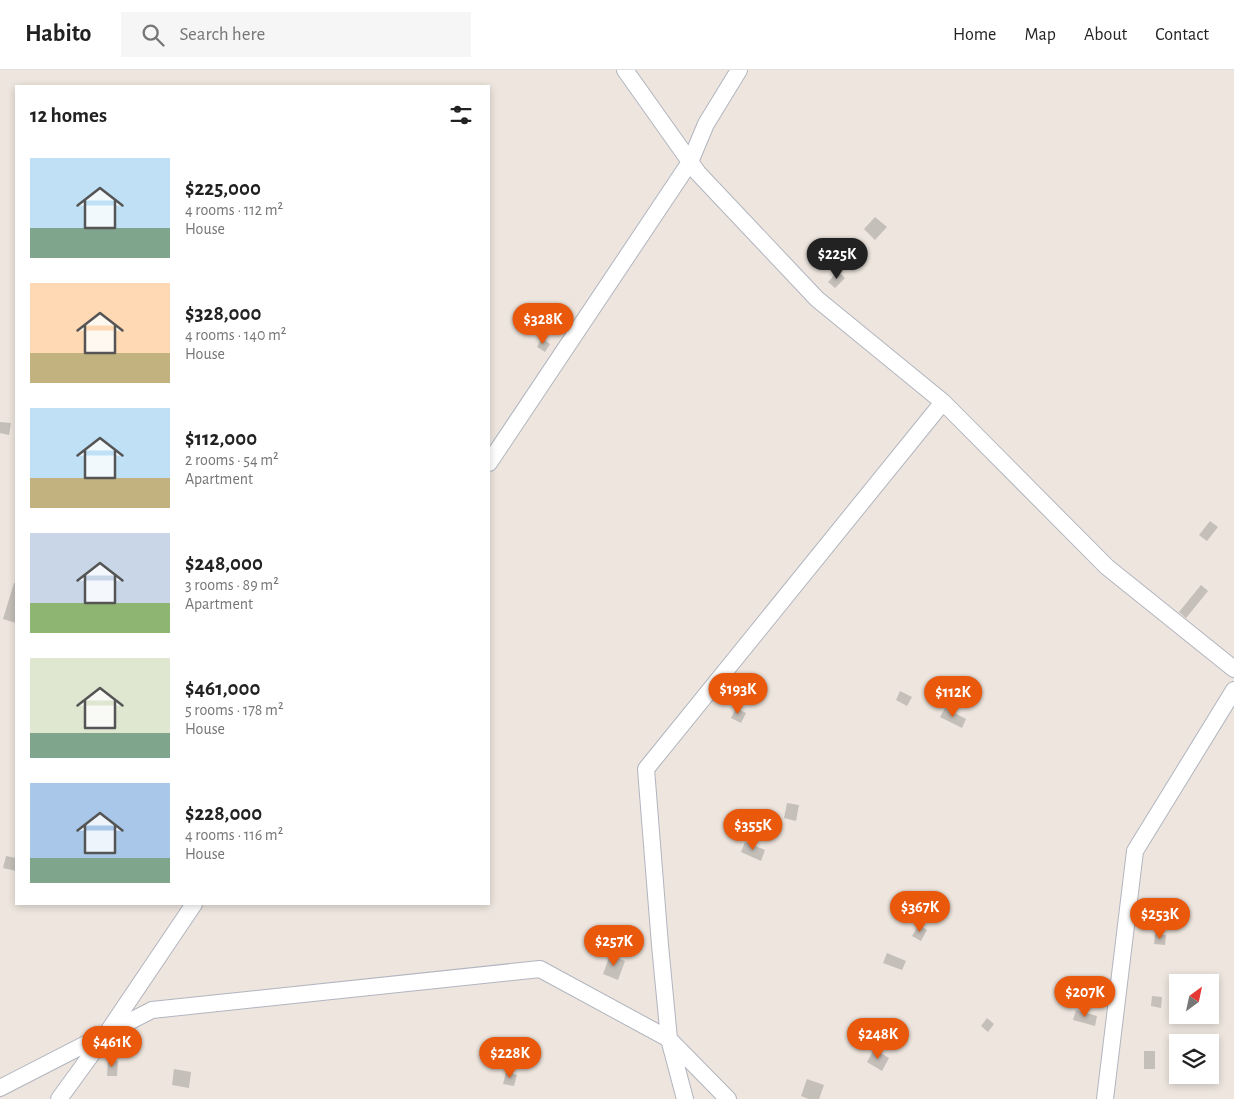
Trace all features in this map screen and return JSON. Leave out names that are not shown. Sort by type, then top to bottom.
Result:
[{"type":"street","points":[[625,70],[698,173],[816,299],[943,402],[1107,567],[1234,669]]},
{"type":"street","points":[[490,462],[690,162],[706,124],[739,70]]},
{"type":"street","points":[[685,1099],[670,1039],[660,945],[646,769],[943,402]]},
{"type":"street","points":[[1105,1099],[1135,851],[1234,690]]},
{"type":"street","points":[[59,1099],[107,1033],[193,905]]},
{"type":"street","points":[[0,1088],[152,1010],[540,969],[670,1039],[728,1099]]},
{"type":"building","points":[[875,217],[887,227],[875,240],[864,229]]},
{"type":"building","points":[[816,241],[824,246],[818,255],[810,249]]},
{"type":"building","points":[[838,271],[845,278],[835,288],[828,282]]},
{"type":"building","points":[[542,338],[550,344],[545,352],[537,347]]},
{"type":"building","points":[[0,422],[11,423],[9,435],[0,433]]},
{"type":"building","points":[[1210,521],[1218,527],[1207,541],[1199,535]]},
{"type":"building","points":[[14,583],[15,583],[15,623],[3,619]]},
{"type":"building","points":[[1201,585],[1208,591],[1186,618],[1179,612]]},
{"type":"building","points":[[900,691],[912,697],[907,706],[896,700]]},
{"type":"building","points":[[736,708],[746,713],[741,723],[731,718]]},
{"type":"building","points":[[945,708],[966,719],[962,728],[940,717]]},
{"type":"building","points":[[787,803],[799,805],[796,821],[784,818]]},
{"type":"building","points":[[745,842],[765,850],[761,861],[741,852]]},
{"type":"building","points":[[6,856],[15,858],[15,871],[3,868]]},
{"type":"building","points":[[919,925],[927,930],[921,941],[912,936]]},
{"type":"building","points":[[1155,934],[1166,935],[1165,945],[1154,944]]},
{"type":"building","points":[[887,953],[906,961],[902,970],[883,963]]},
{"type":"building","points":[[610,955],[625,961],[618,980],[603,974]]},
{"type":"building","points":[[1152,996],[1162,997],[1161,1008],[1151,1006]]},
{"type":"building","points":[[1076,1010],[1097,1016],[1095,1026],[1073,1020]]},
{"type":"building","points":[[987,1018],[994,1024],[988,1032],[981,1026]]},
{"type":"building","points":[[874,1049],[889,1058],[882,1071],[867,1062]]},
{"type":"building","points":[[1144,1051],[1155,1051],[1155,1069],[1144,1069]]},
{"type":"building","points":[[108,1060],[118,1061],[117,1076],[107,1076]]},
{"type":"building","points":[[174,1069],[191,1072],[189,1088],[172,1085]]},
{"type":"building","points":[[506,1072],[517,1075],[514,1086],[503,1084]]},
{"type":"building","points":[[807,1079],[824,1085],[819,1099],[809,1099],[801,1096]]}]
